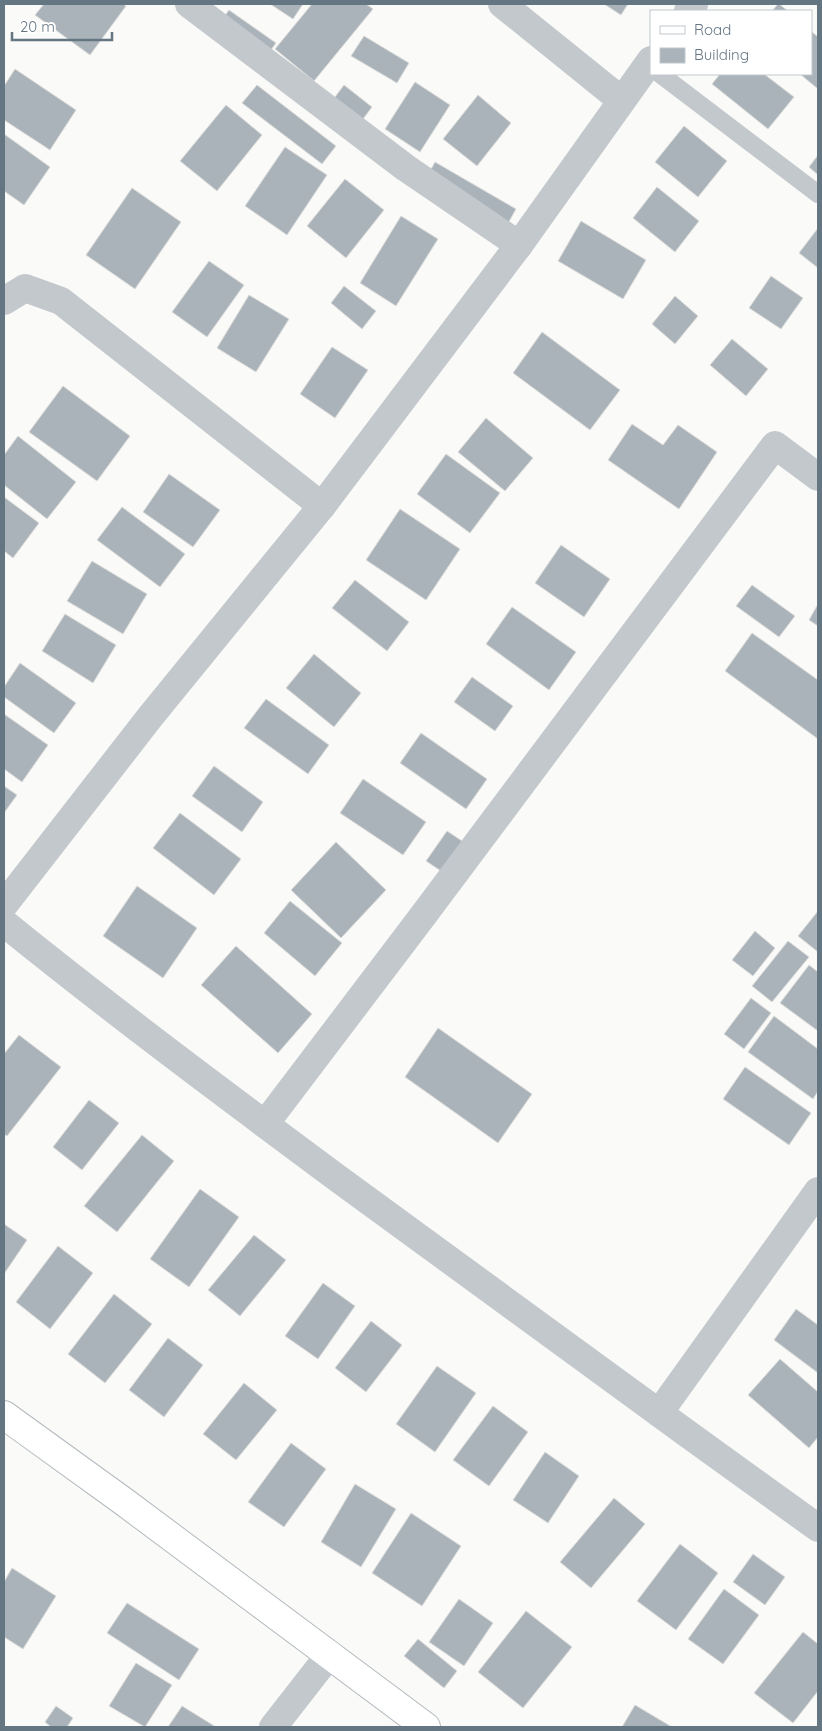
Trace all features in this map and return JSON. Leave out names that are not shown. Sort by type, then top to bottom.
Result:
[{"type":"street","points":[[189,4],[406,168],[519,245]]},
{"type":"street","points":[[502,4],[622,100]]},
{"type":"street","points":[[4,905],[150,716],[322,506],[519,245],[622,100],[650,68]]},
{"type":"street","points":[[4,300],[25,288],[61,302],[322,506]]},
{"type":"street","points":[[265,1124],[774,445],[818,477]]},
{"type":"street","points":[[4,924],[265,1124],[659,1414],[818,1528]]},
{"type":"street","points":[[659,1414],[818,1191]]},
{"type":"street","points":[[4,1415],[330,1654],[426,1727]]},
{"type":"street","points":[[273,1727],[330,1654]]},
{"type":"lane","points":[[664,75],[818,194]]},
{"type":"building","points":[[44,4],[123,4],[126,6],[90,55],[35,15]]},
{"type":"building","points":[[270,4],[303,4],[293,19]]},
{"type":"building","points":[[312,4],[366,4],[373,9],[314,81],[275,49]]},
{"type":"building","points":[[604,4],[628,4],[621,15]]},
{"type":"building","points":[[779,4],[787,10],[773,10]]},
{"type":"building","points":[[229,10],[276,43],[265,58],[218,25]]},
{"type":"building","points":[[812,32],[818,37],[818,89],[801,75],[812,75]]},
{"type":"building","points":[[364,36],[409,63],[397,83],[351,56]]},
{"type":"building","points":[[15,69],[76,110],[50,150],[4,120],[4,86]]},
{"type":"building","points":[[719,75],[765,75],[794,97],[768,129],[712,84]]},
{"type":"building","points":[[415,82],[450,105],[420,152],[385,129]]},
{"type":"building","points":[[257,85],[336,146],[322,164],[242,103]]},
{"type":"building","points":[[344,85],[372,107],[360,123],[332,101]]},
{"type":"building","points":[[478,95],[511,123],[477,166],[443,139]]},
{"type":"building","points":[[226,105],[262,135],[217,191],[180,161]]},
{"type":"building","points":[[684,126],[727,161],[698,197],[655,162]]},
{"type":"building","points":[[4,134],[50,167],[24,205],[4,191]]},
{"type":"building","points":[[285,147],[327,175],[287,235],[245,206]]},
{"type":"building","points":[[818,155],[818,175],[809,167]]},
{"type":"building","points":[[435,162],[516,209],[506,227],[425,180]]},
{"type":"building","points":[[345,179],[384,210],[346,258],[307,226]]},
{"type":"building","points":[[657,187],[699,221],[675,252],[633,218]]},
{"type":"building","points":[[132,188],[181,222],[135,289],[86,255]]},
{"type":"building","points":[[401,216],[438,239],[396,306],[360,283]]},
{"type":"building","points":[[581,221],[646,260],[623,299],[558,261]]},
{"type":"building","points":[[818,228],[818,268],[799,253]]},
{"type":"building","points":[[209,261],[244,285],[207,337],[172,312]]},
{"type":"building","points":[[771,276],[803,298],[781,329],[749,308]]},
{"type":"building","points":[[344,286],[376,311],[362,329],[331,303]]},
{"type":"building","points":[[249,295],[289,319],[256,372],[217,348]]},
{"type":"building","points":[[675,296],[698,316],[675,344],[652,324]]},
{"type":"building","points":[[542,332],[620,390],[590,430],[513,373]]},
{"type":"building","points":[[732,339],[768,369],[746,396],[710,365]]},
{"type":"building","points":[[332,347],[368,370],[335,418],[300,394]]},
{"type":"building","points":[[63,386],[130,436],[97,481],[29,432]]},
{"type":"building","points":[[486,418],[533,458],[505,491],[458,452]]},
{"type":"building","points":[[632,424],[663,445],[678,425],[717,452],[679,509],[608,460]]},
{"type":"building","points":[[18,436],[76,482],[47,519],[4,485],[4,455]]},
{"type":"building","points":[[446,454],[500,493],[470,533],[417,494]]},
{"type":"building","points":[[169,474],[220,510],[193,547],[143,512]]},
{"type":"building","points":[[4,497],[39,523],[13,558],[4,551]]},
{"type":"building","points":[[122,507],[185,554],[160,587],[97,540]]},
{"type":"building","points":[[400,509],[460,549],[426,600],[366,560]]},
{"type":"building","points":[[561,545],[610,579],[584,617],[535,583]]},
{"type":"building","points":[[92,561],[147,594],[123,634],[67,601]]},
{"type":"building","points":[[355,580],[409,622],[387,651],[332,608]]},
{"type":"building","points":[[752,585],[795,616],[779,637],[736,606]]},
{"type":"building","points":[[818,604],[818,626],[809,620]]},
{"type":"building","points":[[512,607],[576,652],[549,690],[486,644]]},
{"type":"building","points":[[65,614],[116,645],[93,683],[42,651]]},
{"type":"building","points":[[752,633],[818,680],[818,739],[725,671]]},
{"type":"building","points":[[314,654],[361,693],[334,727],[286,688]]},
{"type":"building","points":[[20,663],[76,703],[54,733],[4,697],[4,687]]},
{"type":"building","points":[[472,677],[513,706],[495,731],[454,702]]},
{"type":"building","points":[[266,699],[329,745],[308,774],[244,728]]},
{"type":"building","points":[[4,714],[48,745],[22,782],[4,769]]},
{"type":"building","points":[[421,733],[487,779],[466,809],[400,763]]},
{"type":"building","points":[[214,766],[263,802],[242,832],[192,796]]},
{"type":"building","points":[[363,779],[426,822],[403,855],[340,813]]},
{"type":"building","points":[[4,786],[17,795],[4,813]]},
{"type":"building","points":[[180,813],[241,859],[214,895],[153,848]]},
{"type":"building","points":[[447,831],[468,845],[447,875],[426,861]]},
{"type":"building","points":[[336,842],[386,890],[341,938],[291,890]]},
{"type":"building","points":[[137,886],[197,928],[163,978],[103,936]]},
{"type":"building","points":[[290,901],[342,943],[315,976],[264,933]]},
{"type":"building","points":[[818,911],[818,952],[798,936]]},
{"type":"building","points":[[755,931],[775,948],[753,976],[732,960]]},
{"type":"building","points":[[788,941],[809,957],[772,1002],[752,986]]},
{"type":"building","points":[[236,946],[312,1014],[278,1053],[201,985]]},
{"type":"building","points":[[809,965],[818,972],[818,1031],[780,1003]]},
{"type":"building","points":[[751,998],[771,1013],[744,1049],[724,1034]]},
{"type":"building","points":[[774,1016],[818,1049],[818,1091],[813,1099],[748,1052]]},
{"type":"building","points":[[438,1028],[532,1094],[498,1143],[405,1077]]},
{"type":"building","points":[[19,1035],[61,1067],[7,1136],[4,1134],[4,1054]]},
{"type":"building","points":[[745,1067],[811,1113],[789,1145],[723,1099]]},
{"type":"building","points":[[89,1100],[119,1123],[82,1170],[53,1147]]},
{"type":"building","points":[[142,1135],[174,1161],[117,1232],[84,1206]]},
{"type":"building","points":[[200,1189],[239,1217],[189,1287],[150,1259]]},
{"type":"building","points":[[4,1224],[27,1240],[4,1274]]},
{"type":"building","points":[[254,1235],[286,1260],[240,1316],[208,1290]]},
{"type":"building","points":[[58,1246],[93,1273],[50,1329],[16,1302]]},
{"type":"building","points":[[323,1283],[355,1306],[318,1359],[285,1336]]},
{"type":"building","points":[[114,1294],[152,1324],[105,1383],[68,1354]]},
{"type":"building","points":[[796,1309],[818,1325],[818,1373],[774,1340]]},
{"type":"building","points":[[371,1321],[402,1345],[366,1392],[335,1368]]},
{"type":"building","points":[[168,1338],[203,1365],[164,1417],[129,1390]]},
{"type":"building","points":[[780,1359],[818,1392],[818,1437],[809,1448],[748,1395]]},
{"type":"building","points":[[437,1366],[476,1393],[435,1452],[396,1424]]},
{"type":"building","points":[[244,1383],[277,1410],[236,1460],[203,1434]]},
{"type":"building","points":[[493,1406],[528,1432],[489,1486],[453,1460]]},
{"type":"building","points":[[291,1443],[326,1469],[284,1527],[248,1502]]},
{"type":"building","points":[[545,1452],[579,1476],[548,1523],[513,1500]]},
{"type":"building","points":[[355,1484],[396,1509],[361,1567],[321,1542]]},
{"type":"building","points":[[614,1498],[645,1524],[591,1588],[560,1562]]},
{"type":"building","points":[[411,1513],[461,1546],[422,1606],[372,1573]]},
{"type":"building","points":[[680,1544],[718,1573],[676,1630],[637,1601]]},
{"type":"building","points":[[753,1554],[785,1577],[765,1605],[733,1582]]},
{"type":"building","points":[[12,1568],[56,1596],[23,1649],[4,1637],[4,1582]]},
{"type":"building","points":[[724,1589],[759,1615],[723,1664],[688,1639]]},
{"type":"building","points":[[459,1599],[493,1623],[464,1666],[429,1642]]},
{"type":"building","points":[[127,1603],[199,1649],[179,1680],[107,1633]]},
{"type":"building","points":[[526,1611],[572,1647],[523,1708],[478,1672]]},
{"type":"building","points":[[803,1632],[818,1644],[818,1691],[793,1723],[754,1693]]},
{"type":"building","points":[[418,1639],[457,1671],[444,1688],[404,1656]]},
{"type":"building","points":[[136,1663],[172,1685],[145,1727],[109,1706]]},
{"type":"building","points":[[635,1705],[672,1727],[622,1727]]},
{"type":"building","points":[[56,1706],[73,1718],[67,1727],[51,1727],[45,1722]]},
{"type":"building","points":[[182,1706],[216,1727],[168,1727]]}]
